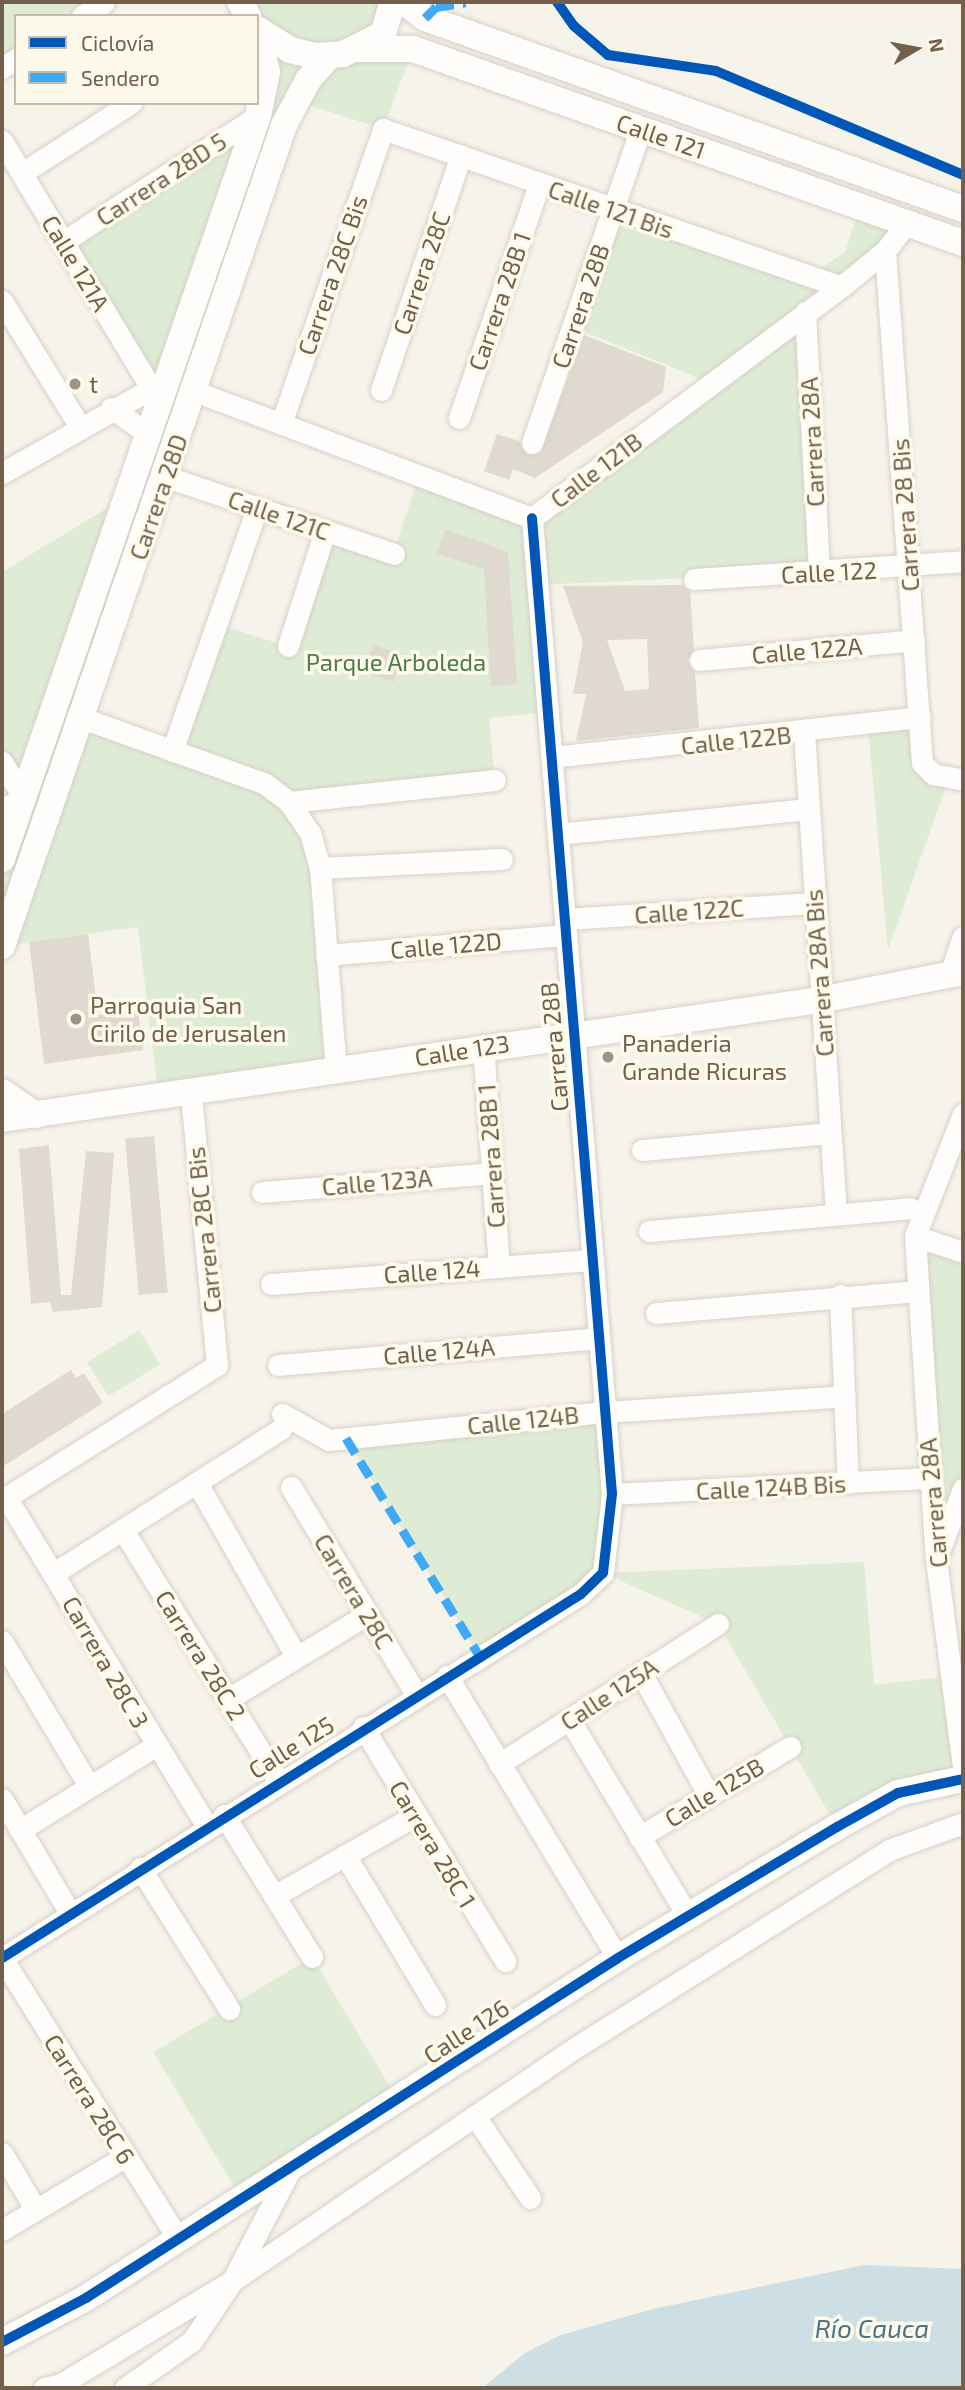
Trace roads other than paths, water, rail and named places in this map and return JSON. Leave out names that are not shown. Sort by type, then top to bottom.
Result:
[{"type":"street","points":[[85,14],[104,2]]},
{"type":"street","points":[[259,24],[290,50],[329,56],[355,50],[383,34],[393,2]]},
{"type":"street","name":"Calle 121","points":[[404,2],[425,18],[963,209]]},
{"type":"street","name":"Carrera 28D","points":[[2,859],[13,804],[147,433],[158,384],[258,116],[267,72],[259,49]]},
{"type":"street","name":"Calle 121","points":[[355,50],[413,49],[963,243]]},
{"type":"street","name":"Carrera 28D","points":[[2,946],[284,125],[308,80],[329,56]]},
{"type":"street","points":[[22,173],[128,105]]},
{"type":"street","name":"Carrera 28D 5","points":[[64,242],[258,116]]},
{"type":"street","name":"Calle 121 Bis","points":[[383,129],[613,211],[841,287]]},
{"type":"street","name":"Carrera 28C Bis","points":[[282,421],[383,129]]},
{"type":"street","name":"Carrera 28B","points":[[532,443],[641,130]]},
{"type":"street","name":"Calle 121A","points":[[2,141],[64,242],[158,384]]},
{"type":"street","name":"Carrera 28C","points":[[381,390],[461,155]]},
{"type":"street","name":"Carrera 28B 1","points":[[459,418],[539,184]]},
{"type":"street","name":"Calle 121B","points":[[194,391],[282,421],[532,518],[841,287],[885,251],[907,223]]},
{"type":"street","name":"Carrera 28 Bis","points":[[885,251],[922,763],[933,774],[963,780]]},
{"type":"street","points":[[2,301],[80,427]]},
{"type":"street","name":"Carrera 28A","points":[[805,312],[819,572]]},
{"type":"street","points":[[3,469],[158,384]]},
{"type":"street","points":[[111,408],[147,433]]},
{"type":"street","name":"Calle 121C","points":[[164,476],[394,554]]},
{"type":"street","points":[[172,751],[257,508]]},
{"type":"street","name":"Carrera 28B","points":[[532,518],[612,1494],[603,1573]]},
{"type":"street","points":[[288,646],[325,531]]},
{"type":"street","name":"Calle 122","points":[[694,579],[908,567],[963,561]]},
{"type":"street","name":"Calle 122A","points":[[700,660],[914,640]]},
{"type":"street","name":"Calle 122B","points":[[552,757],[804,732],[920,717]]},
{"type":"street","points":[[82,718],[264,782],[289,802],[310,833],[320,868],[336,1070]]},
{"type":"street","name":"Carrera 28A Bis","points":[[804,732],[836,1213]]},
{"type":"street","points":[[2,762],[13,804]]},
{"type":"street","points":[[289,802],[495,780]]},
{"type":"street","points":[[558,834],[808,809]]},
{"type":"street","points":[[320,868],[502,859]]},
{"type":"street","name":"Calle 122C","points":[[566,927],[814,903]]},
{"type":"street","name":"Calle 122D","points":[[326,955],[566,927]]},
{"type":"street","points":[[956,973],[963,937]]},
{"type":"street","name":"Calle 123","points":[[2,1119],[191,1096],[483,1045],[820,1000],[956,973]]},
{"type":"street","name":"Carrera 28B 1","points":[[483,1045],[499,1266]]},
{"type":"street","points":[[2,1092],[36,1115]]},
{"type":"street","name":"Carrera 28C Bis","points":[[4,1498],[217,1365],[191,1096]]},
{"type":"street","points":[[963,1114],[915,1236],[963,1252]]},
{"type":"street","points":[[642,1150],[830,1133]]},
{"type":"street","name":"Calle 123A","points":[[262,1192],[492,1172]]},
{"type":"street","points":[[649,1231],[911,1208]]},
{"type":"street","name":"Carrera 28A","points":[[915,1236],[916,1291],[936,1559],[963,1768]]},
{"type":"street","name":"Calle 124","points":[[271,1284],[593,1260]]},
{"type":"street","points":[[656,1312],[840,1295],[916,1291]]},
{"type":"street","points":[[840,1295],[848,1483]]},
{"type":"street","name":"Calle 124A","points":[[278,1364],[599,1338]]},
{"type":"street","name":"Calle 124B","points":[[197,1483],[282,1422],[329,1440],[605,1412],[844,1396]]},
{"type":"street","name":"Calle 124B Bis","points":[[612,1494],[930,1478]]},
{"type":"street","points":[[54,1573],[197,1483],[296,1656]]},
{"type":"street","name":"Carrera 28C","points":[[291,1487],[416,1694]]},
{"type":"street","points":[[936,1559],[963,1489]]},
{"type":"street","name":"Carrera 28C 3","points":[[4,1498],[54,1573],[155,1746],[274,1896],[312,1957]]},
{"type":"street","name":"Carrera 28C 2","points":[[123,1530],[278,1780]]},
{"type":"street","name":"Calle 125","points":[[2,1958],[278,1780],[581,1594],[603,1573]]},
{"type":"street","points":[[228,1699],[368,1614]]},
{"type":"street","name":"Calle 125A","points":[[499,1764],[718,1624]]},
{"type":"street","points":[[2,1641],[89,1786]]},
{"type":"street","points":[[641,1673],[708,1794]]},
{"type":"street","points":[[447,1676],[618,1958]]},
{"type":"street","points":[[569,1719],[689,1918]]},
{"type":"street","name":"Carrera 28C 1","points":[[363,1727],[414,1816],[505,1961]]},
{"type":"street","points":[[20,1830],[155,1746]]},
{"type":"street","name":"Calle 125B","points":[[639,1837],[789,1747]]},
{"type":"street","name":"Calle 126","points":[[2,2342],[179,2241],[618,1958],[898,1793],[963,1779]]},
{"type":"street","points":[[2,1800],[70,1913]]},
{"type":"street","points":[[274,1896],[414,1816]]},
{"type":"street","points":[[44,2388],[61,2384],[232,2281],[475,2116],[889,1850],[963,1823]]},
{"type":"street","points":[[345,1855],[435,2004]]},
{"type":"street","points":[[139,1868],[229,2009]]},
{"type":"street","name":"Carrera 28C 6","points":[[2,1958],[179,2241]]},
{"type":"street","points":[[475,2116],[530,2198]]},
{"type":"street","points":[[2,2153],[36,2210]]},
{"type":"street","points":[[2,2230],[126,2156]]},
{"type":"street","points":[[125,2388],[192,2341],[232,2281],[290,2170]]},
{"type":"street","points":[[134,2340],[192,2341]]},
{"type":"water","name":"Río Cauca","points":[[864,2265],[963,2269],[963,2388],[482,2388],[525,2353],[561,2335],[653,2309]]},
{"type":"place","name":"t","points":[[75,384]]},
{"type":"place","name":"Parroquia San Cirilo de Jerusalen","points":[[76,1019]]},
{"type":"place","name":"Panaderia Grande Ricuras","points":[[608,1057]]},
{"type":"park label","name":"Parque Arboleda","points":[[396,662]]}]
